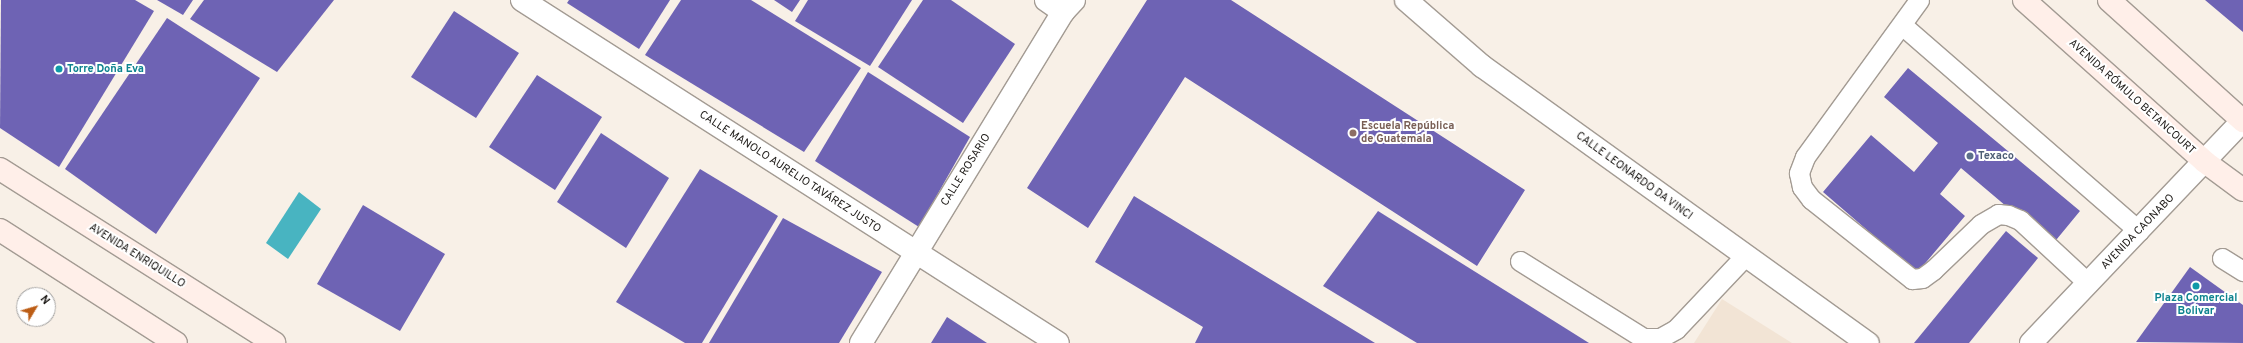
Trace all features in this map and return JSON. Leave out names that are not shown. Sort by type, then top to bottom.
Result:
[{"type":"main road","name":"AVENIDA RÓMULO BETANCOURT","points":[[2024,0],[2205,162],[2243,190]]},
{"type":"main road","points":[[2108,0],[2243,121]]},
{"type":"main road","name":"AVENIDA ENRIQUILLO","points":[[0,169],[274,343]]},
{"type":"main road","points":[[0,230],[176,343]]},
{"type":"street","name":"CALLE MANOLO AURELIO TAVÁREZ JUSTO","points":[[522,0],[1058,343]]},
{"type":"street","points":[[1046,0],[1069,6]]},
{"type":"street","name":"CALLE LEONARDO DA VINCI","points":[[1406,0],[1482,66],[1868,343]]},
{"type":"street","name":"CALLE ROSARIO","points":[[861,343],[1069,6]]},
{"type":"street","name":"AVENIDA CAONABO","points":[[2031,343],[2243,121]]},
{"type":"lane","points":[[1919,0],[1805,157],[1799,173],[1802,187],[1811,199],[1912,279],[1922,278],[1933,270],[1990,216],[2003,214],[2020,220],[2088,283]]},
{"type":"lane","points":[[1902,25],[2139,231]]},
{"type":"lane","points":[[1520,261],[1643,338],[1660,338],[1676,328],[1746,255]]},
{"type":"lane","points":[[2222,258],[2243,272]]},
{"type":"shaded area","points":[[1722,299],[1792,343],[1694,343]]},
{"type":"water","points":[[299,192],[321,209],[288,259],[266,243]]},
{"type":"building","name":"Torre Doña Eva","points":[[1,0],[135,0],[154,11],[59,167],[0,128]]},
{"type":"building","points":[[157,0],[193,0],[183,15]]},
{"type":"building","points":[[204,0],[334,0],[277,72],[190,19]]},
{"type":"building","points":[[569,0],[670,0],[639,49],[567,3]]},
{"type":"building","points":[[681,0],[751,0],[861,68],[804,152],[645,55]]},
{"type":"building","points":[[774,0],[800,0],[792,12]]},
{"type":"building","points":[[808,0],[912,0],[870,66],[795,21]]},
{"type":"building","points":[[923,0],[951,0],[1015,44],[963,123],[878,67]]},
{"type":"building","name":"Escuela República de Guatemala","points":[[1147,0],[1231,0],[1525,190],[1477,266],[1185,77],[1088,228],[1027,188]]},
{"type":"building","points":[[2205,0],[2243,0],[2243,32]]},
{"type":"building","points":[[454,11],[519,53],[476,118],[411,77]]},
{"type":"building","points":[[167,18],[260,78],[156,234],[65,169]]},
{"type":"building","points":[[1908,68],[2080,211],[2052,245],[1961,168],[1940,194],[1965,216],[1917,273],[1823,192],[1871,135],[1914,172],[1938,143],[1884,97]]},
{"type":"building","points":[[868,72],[970,137],[919,227],[815,161]]},
{"type":"building","points":[[537,75],[602,117],[555,190],[489,147]]},
{"type":"building","points":[[601,133],[669,178],[626,248],[557,202]]},
{"type":"building","points":[[700,169],[778,216],[702,343],[685,343],[616,302]]},
{"type":"building","points":[[1134,196],[1375,343],[1195,343],[1203,327],[1095,262]]},
{"type":"building","points":[[363,205],[445,254],[400,331],[317,284]]},
{"type":"building","points":[[1378,211],[1589,343],[1417,343],[1323,286]]},
{"type":"building","points":[[783,218],[882,272],[839,343],[709,343]]},
{"type":"building","points":[[2006,231],[2038,258],[1969,343],[1914,343]]},
{"type":"building","name":"Plaza Comercial Bolivar","points":[[2190,267],[2243,305],[2243,343],[2136,342]]},
{"type":"building","points":[[947,317],[987,343],[931,343]]},
{"type":"place","name":"Torre Doña Eva","points":[[59,69]]},
{"type":"place","name":"Escuela República de Guatemala","points":[[1353,133]]},
{"type":"place","name":"Texaco","points":[[1970,156]]},
{"type":"place","name":"Plaza Comercial Bolivar","points":[[2196,286]]}]
